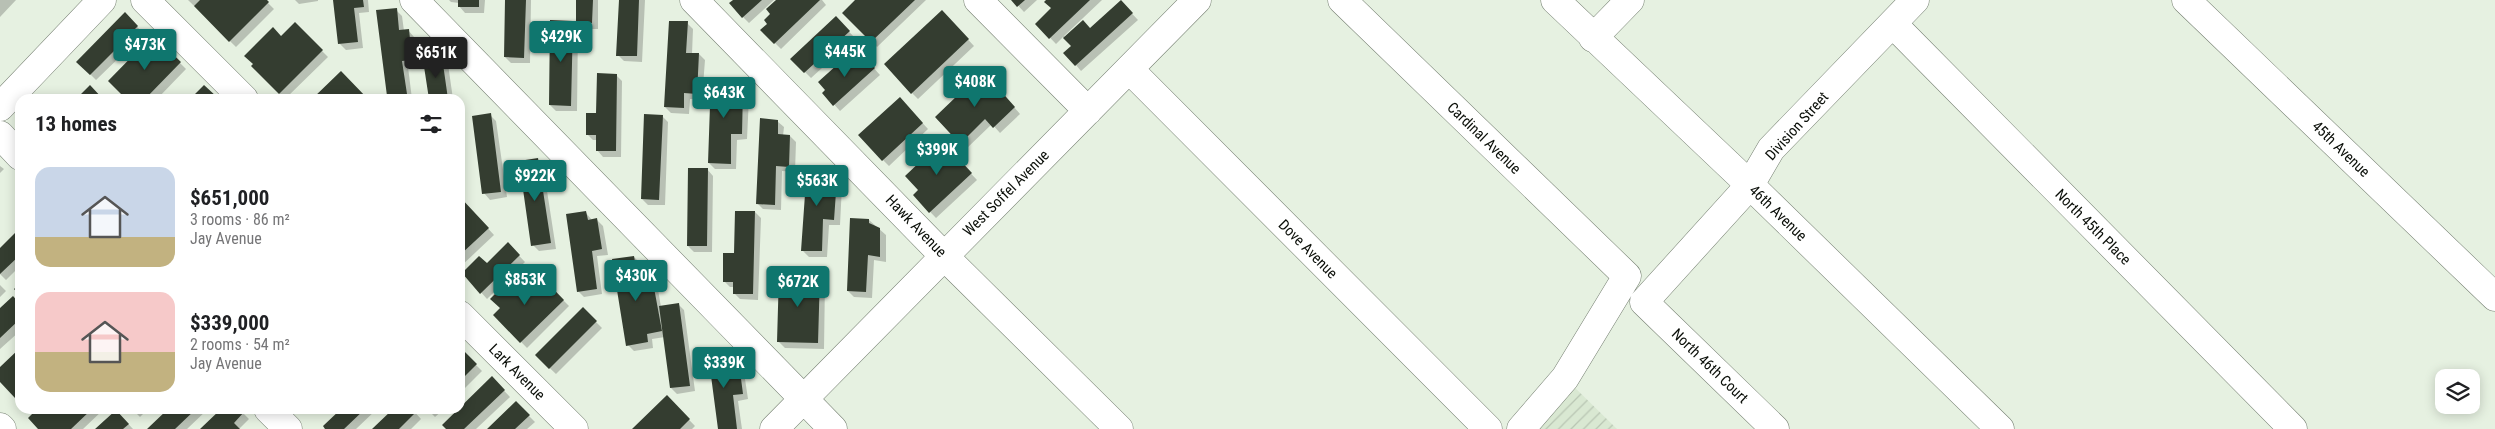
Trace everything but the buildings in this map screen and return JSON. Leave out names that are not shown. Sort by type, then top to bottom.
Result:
[{"type":"street","points":[[0,108],[102,0]]},
{"type":"street","points":[[145,0],[239,94]]},
{"type":"street","points":[[414,0],[833,429]]},
{"type":"street","name":"Hawk Avenue","points":[[694,0],[944,256],[1119,429]]},
{"type":"street","points":[[978,0],[1088,111]]},
{"type":"street","name":"West Soffel Avenue","points":[[774,429],[1197,0]]},
{"type":"street","name":"Cardinal Avenue","points":[[1342,0],[1627,276],[1565,378],[1521,429]]},
{"type":"street","name":"46th Avenue","points":[[1555,0],[1750,185],[2000,429]]},
{"type":"street","points":[[1594,38],[1630,0]]},
{"type":"street","name":"Division Street","points":[[1644,302],[1750,185],[1771,149],[1915,0]]},
{"type":"street","name":"45th Avenue","points":[[2186,0],[2495,298]]},
{"type":"street","name":"North 45th Place","points":[[1893,24],[2294,429]]},
{"type":"street","name":"Dove Avenue","points":[[1129,69],[1488,429]]},
{"type":"street","points":[[0,135],[15,151]]},
{"type":"street","name":"North 46th Court","points":[[1644,302],[1775,429]]},
{"type":"street","name":"Lark Avenue","points":[[465,320],[574,429]]},
{"type":"street","points":[[273,414],[288,429]]},
{"type":"shaded area","points":[[1565,378],[1617,429],[1521,429]]}]
